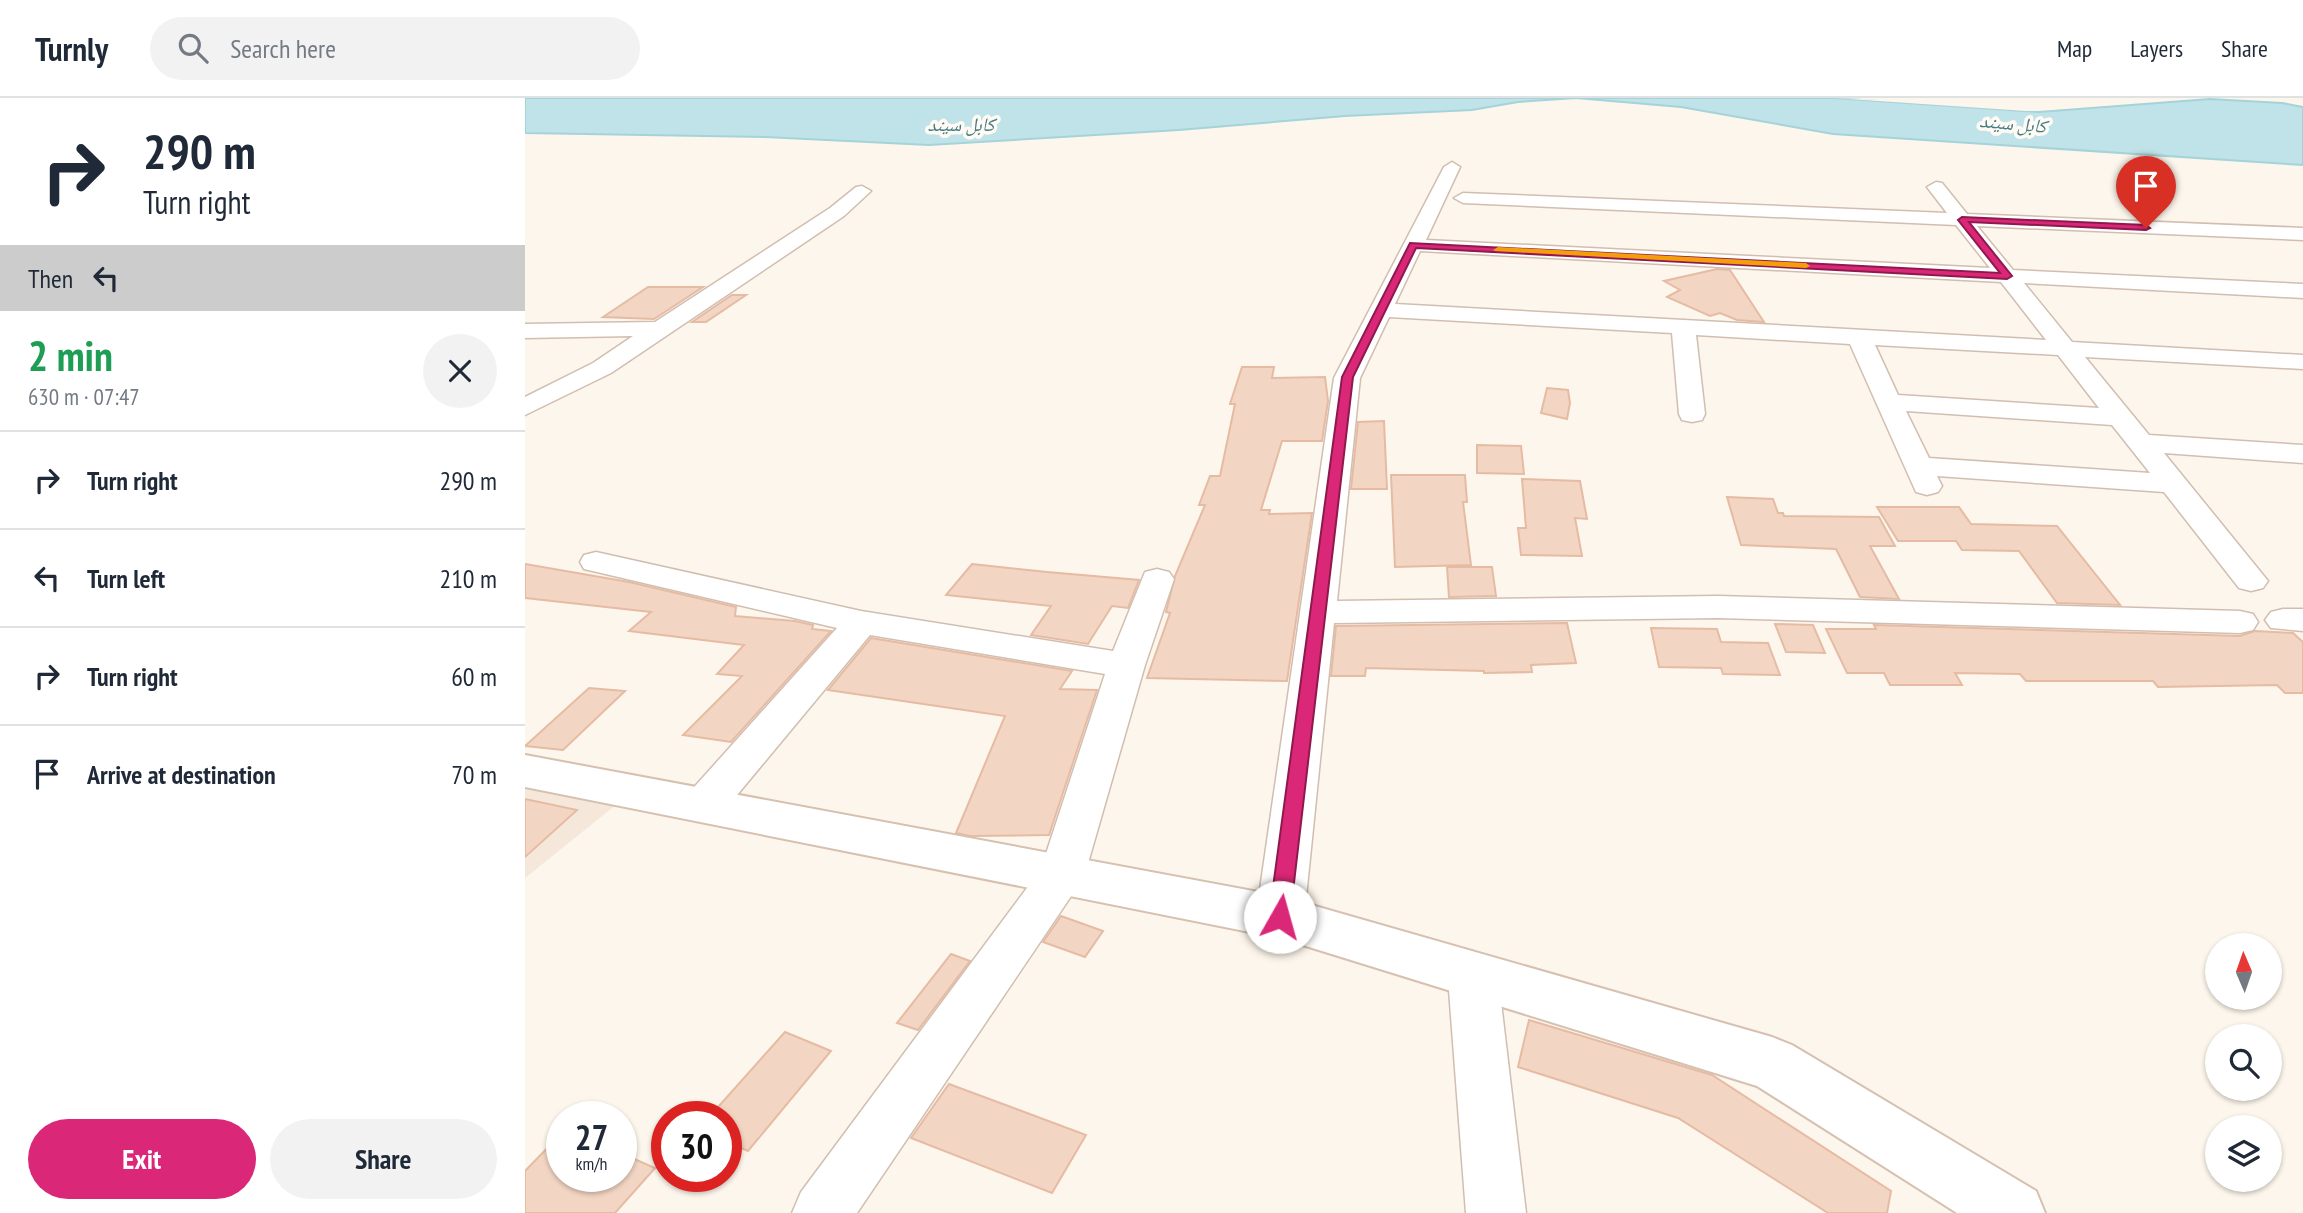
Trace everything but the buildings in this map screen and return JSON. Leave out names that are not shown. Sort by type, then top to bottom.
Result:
[{"type":"street","points":[[1280,917],[1347,377],[1452,167]]},
{"type":"street","points":[[1936,187],[2251,581]]},
{"type":"street","points":[[525,407],[602,368],[837,212],[862,191]]},
{"type":"street","points":[[1463,198],[2303,234]]},
{"type":"street","points":[[1413,245],[2303,291]]},
{"type":"street","points":[[1381,310],[2303,362]]},
{"type":"street","points":[[1683,327],[1692,414]]},
{"type":"street","points":[[525,331],[662,329]]},
{"type":"street","points":[[1859,337],[1923,476],[2174,484]]},
{"type":"street","points":[[1888,402],[2120,417]]},
{"type":"street","points":[[2141,443],[2303,453]]},
{"type":"street","points":[[596,562],[862,622],[1126,664]]},
{"type":"street","points":[[822,1213],[1061,877],[1126,664],[1157,579]]},
{"type":"street","points":[[1317,612],[1718,607],[2240,622]]},
{"type":"street","points":[[703,806],[862,622]]},
{"type":"street","points":[[525,771],[1061,877],[1280,917],[1772,1064],[2014,1213]]},
{"type":"street","points":[[1473,976],[1496,1213]]},
{"type":"shaded area","points":[[525,783],[622,800],[525,878]]},
{"type":"water","name":"کابل سيند","points":[[525,98],[1576,98],[1518,102],[1472,110],[1345,116],[1179,130],[929,145],[765,137],[525,133]]},
{"type":"water","name":"کابل سيند","points":[[1576,98],[1834,98],[2039,112],[2210,99],[2282,103],[2303,107],[2303,165],[1833,134],[1681,107]]},
{"type":"pier","points":[[1834,98],[1944,102],[2042,111],[2026,111]]},
{"type":"slow traffic","points":[[1498,250],[1806,266]]},
{"type":"route","points":[[1280,917],[1347,377],[1413,245],[2007,276],[1962,220],[2146,228]]}]
